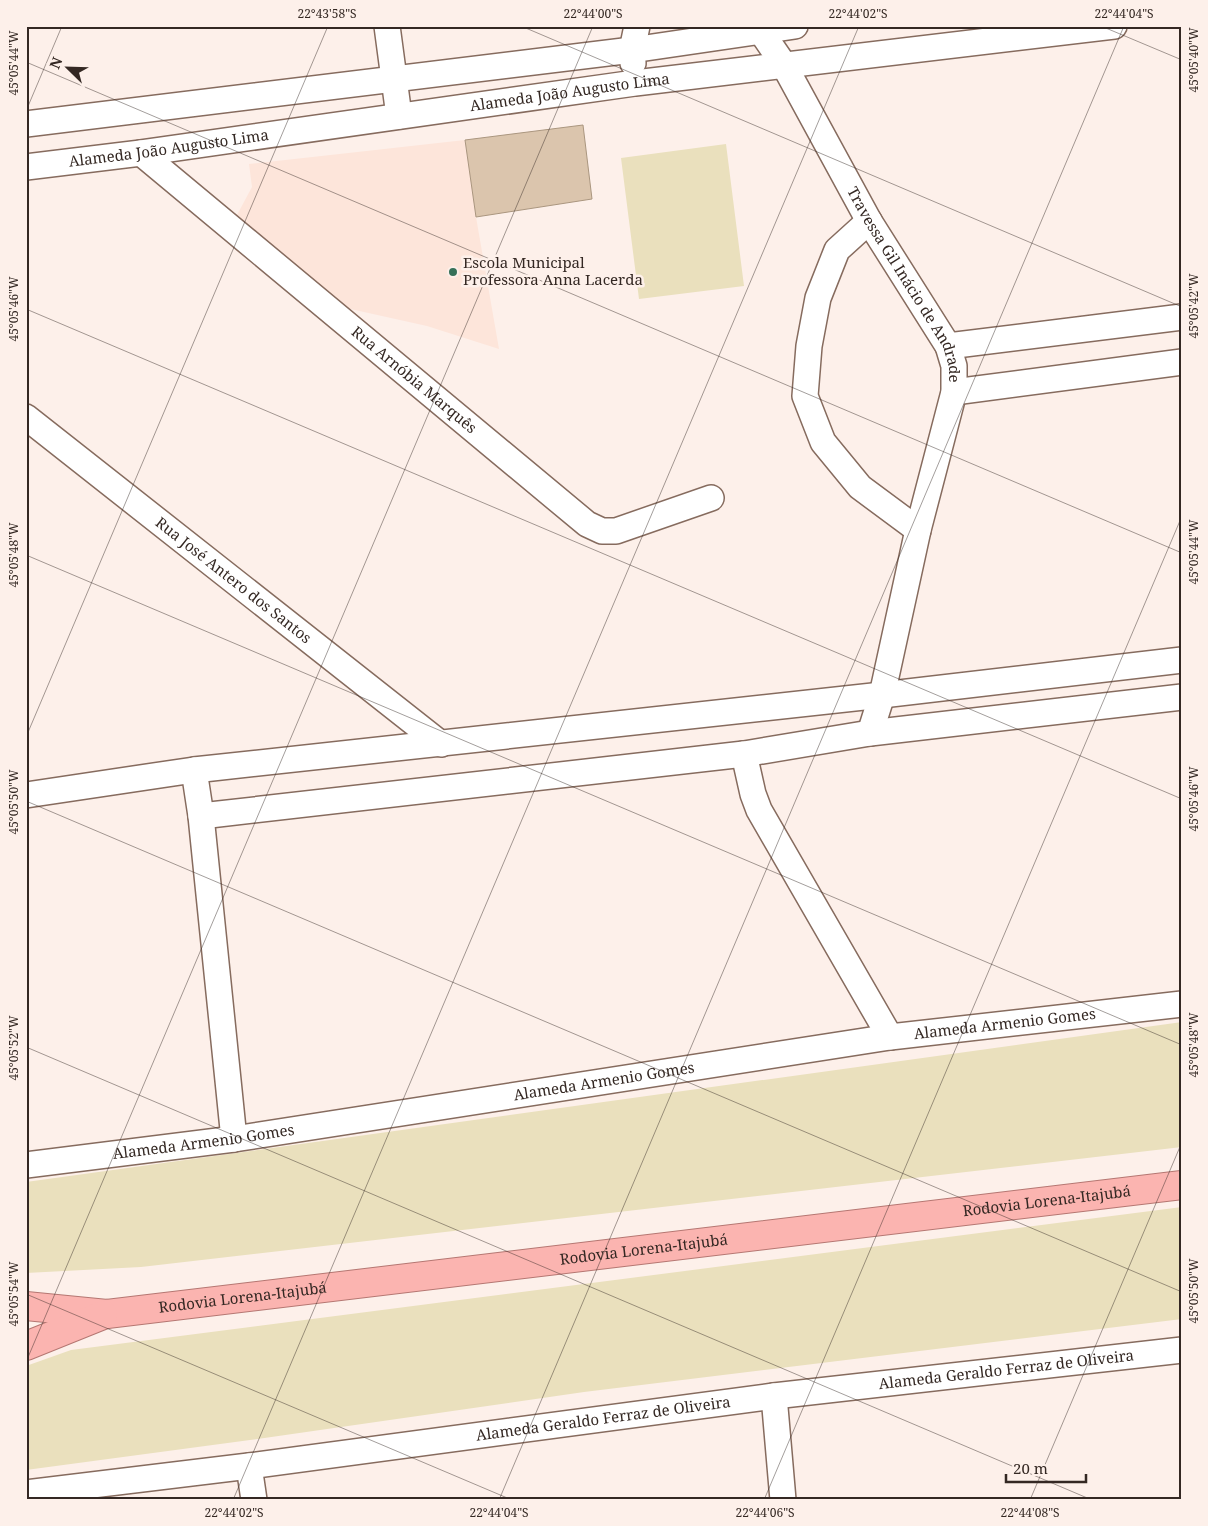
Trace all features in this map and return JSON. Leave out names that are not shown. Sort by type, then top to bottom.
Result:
[{"type":"highway","name":"Rodovia Lorena-Itajubá","points":[[26,1306],[107,1314],[1182,1185]]},
{"type":"highway","name":"Rodovia Lorena-Itajubá","points":[[26,1346],[107,1314]]},
{"type":"street","points":[[387,26],[399,116]]},
{"type":"street","points":[[26,124],[394,80],[634,38],[795,26]]},
{"type":"street","name":"Alameda João Augusto Lima","points":[[26,167],[140,153],[636,83],[1114,26]]},
{"type":"street","name":"Travessa Gil Inácio de Andrade","points":[[760,30],[784,66],[869,221],[948,346],[954,366],[954,392],[918,530],[882,695],[870,733]]},
{"type":"street","points":[[634,38],[636,83]]},
{"type":"street","name":"Rua Arnóbia Marquês","points":[[140,153],[586,524],[602,531],[616,531],[711,498]]},
{"type":"street","points":[[869,221],[837,250],[818,298],[808,346],[805,396],[823,442],[860,487],[918,530]]},
{"type":"street","points":[[948,346],[1182,317]]},
{"type":"street","points":[[954,392],[1182,362]]},
{"type":"street","name":"Rua José Antero dos Santos","points":[[26,417],[441,744]]},
{"type":"street","points":[[26,794],[194,770],[882,695],[1182,660]]},
{"type":"street","points":[[201,816],[744,754],[870,733],[1182,697]]},
{"type":"street","points":[[744,754],[753,794],[759,810],[890,1036]]},
{"type":"street","points":[[194,770],[201,816],[234,1139]]},
{"type":"street","name":"Alameda Armenio Gomes","points":[[26,1165],[234,1139],[890,1036],[1182,1004]]},
{"type":"street","name":"Alameda Geraldo Ferraz de Oliveira","points":[[26,1493],[249,1466],[774,1396],[1182,1350]]},
{"type":"street","points":[[774,1396],[783,1500]]},
{"type":"street","points":[[249,1466],[254,1500]]},
{"type":"shaded area","points":[[465,140],[476,217],[499,349],[427,326],[319,302],[230,228],[252,187],[249,164]]},
{"type":"shaded area","points":[[726,144],[744,286],[639,299],[621,158]]},
{"type":"shaded area","points":[[1182,1022],[1182,1147],[141,1267],[26,1273],[26,1182]]},
{"type":"shaded area","points":[[1182,1207],[1182,1319],[584,1392],[26,1470],[26,1366],[71,1350]]},
{"type":"building","points":[[583,125],[592,199],[476,217],[465,140]]},
{"type":"place","name":"Escola Municipal Professora Anna Lacerda","points":[[453,272]]}]
